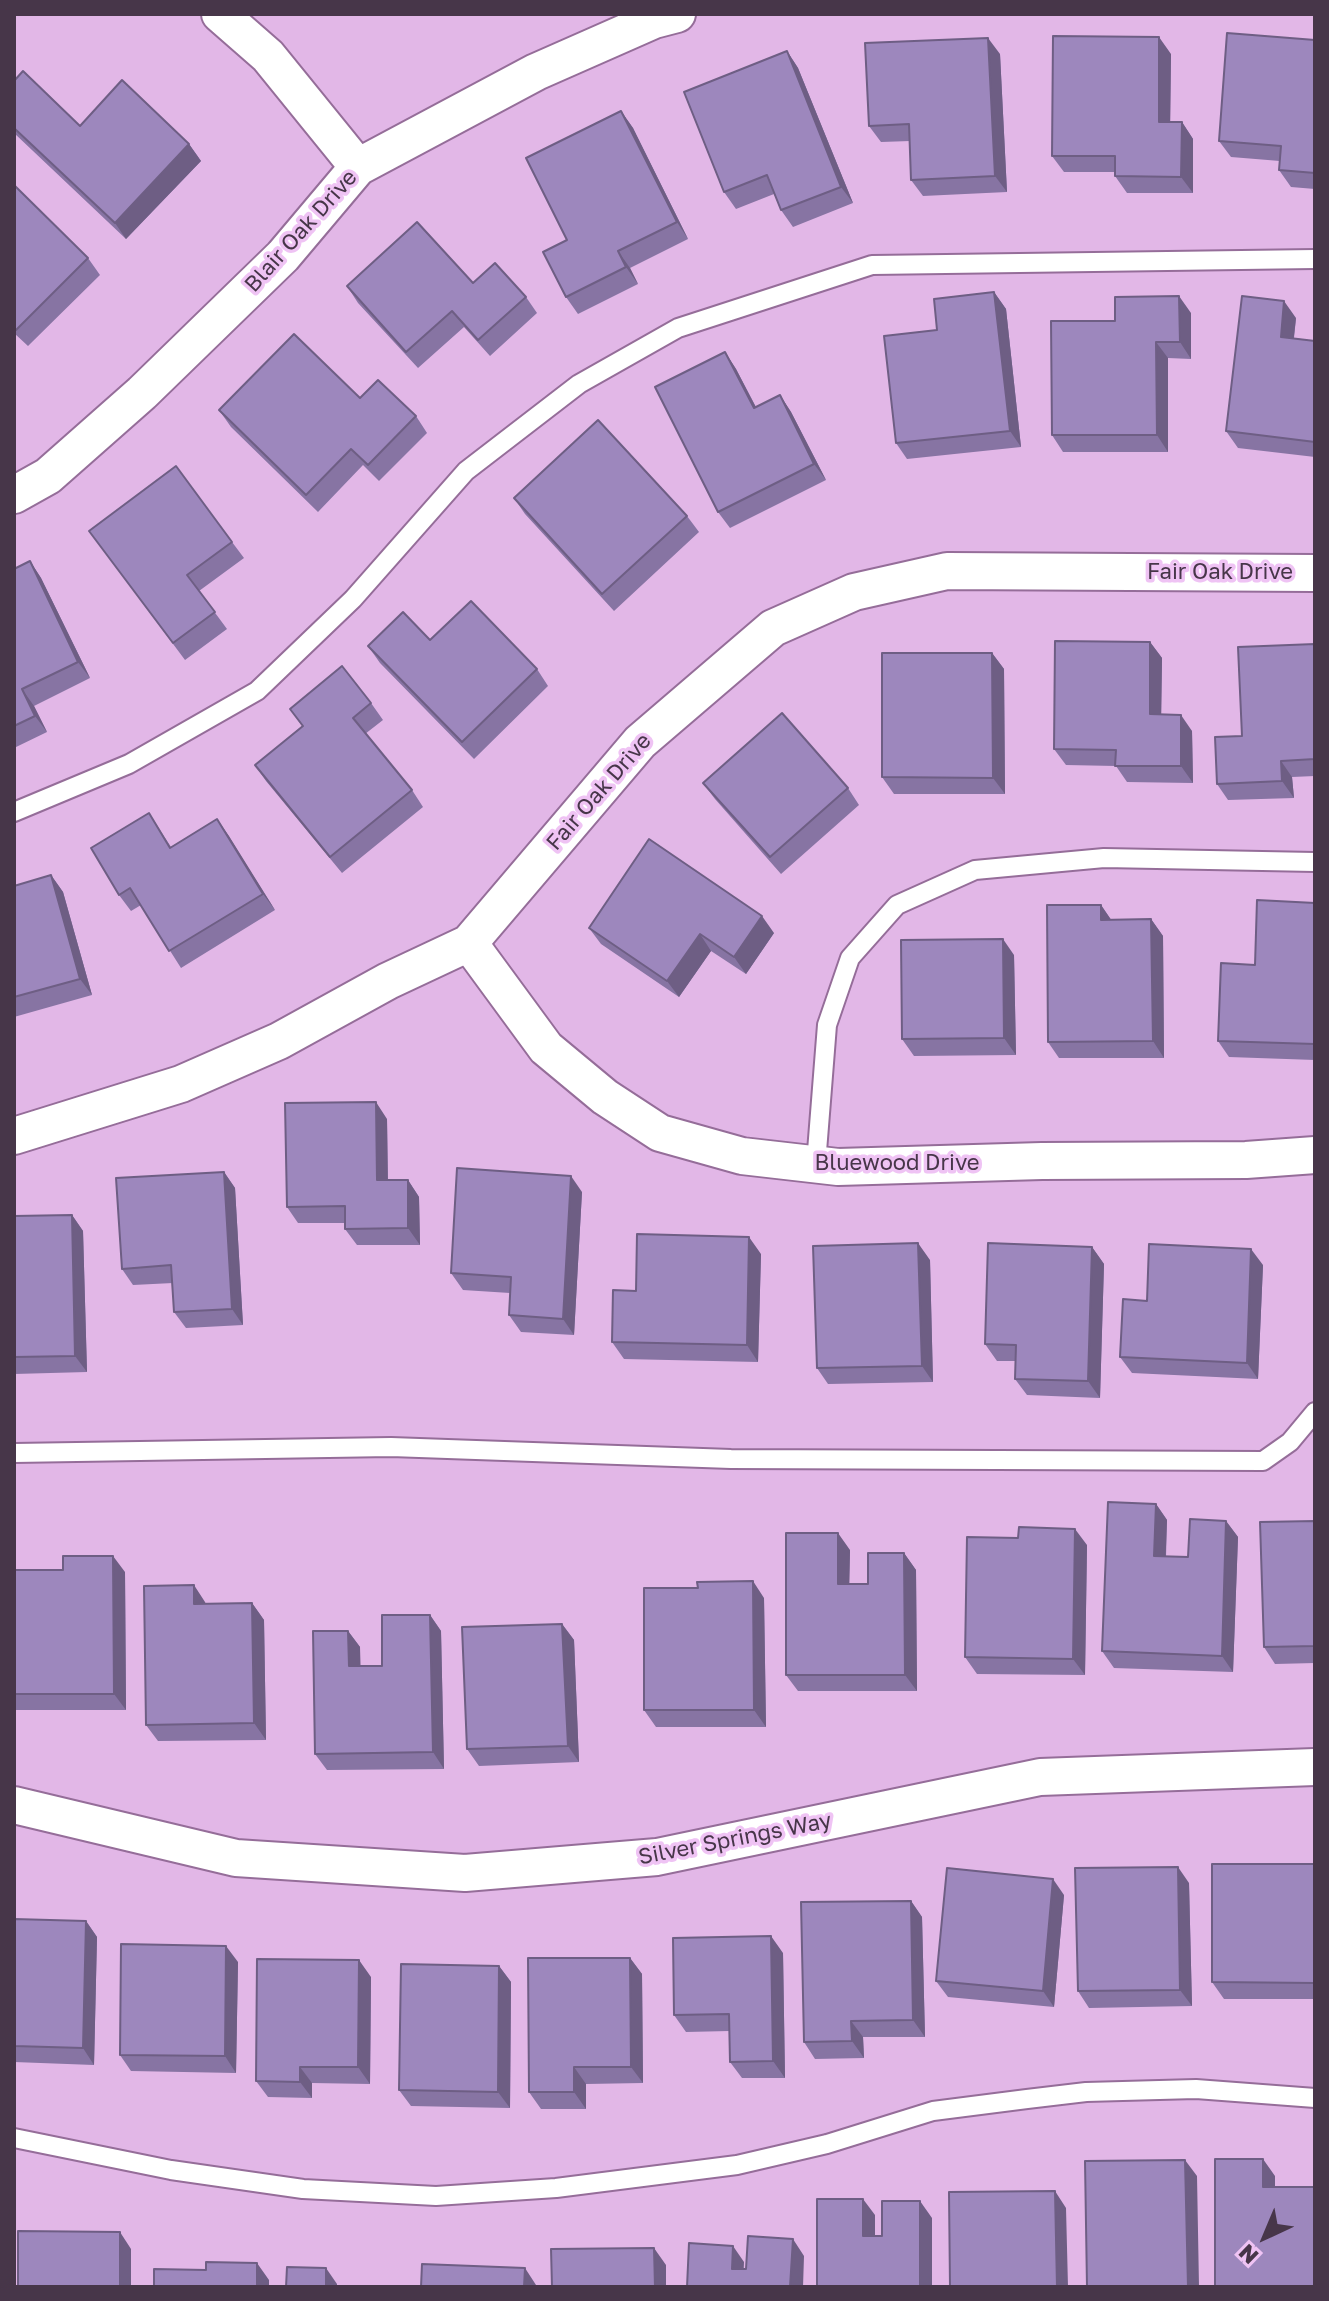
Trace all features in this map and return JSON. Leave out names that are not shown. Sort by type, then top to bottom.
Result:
[{"type":"street","points":[[220,14],[268,56],[358,167]]},
{"type":"street","name":"Blair Oak Drive","points":[[14,495],[48,476],[142,393],[283,256],[358,167],[536,72],[654,20],[677,14]]},
{"type":"street","name":"Fair Oak Drive","points":[[14,1136],[181,1084],[279,1041],[388,981],[469,943],[640,742],[773,628],[854,592],[947,571],[1315,573]]},
{"type":"street","name":"Bluewood Drive","points":[[469,943],[546,1048],[605,1097],[660,1133],[742,1156],[838,1167],[1042,1161],[1246,1160],[1315,1155]]},
{"type":"street","name":"Silver Springs Way","points":[[14,1805],[236,1858],[465,1873],[657,1857],[1040,1777],[1315,1767]]},
{"type":"lane","points":[[14,812],[129,764],[257,691],[353,599],[466,471],[579,384],[678,328],[872,265],[1315,259]]},
{"type":"lane","points":[[816,1164],[827,1025],[850,958],[897,905],[975,870],[1104,858],[1315,862]]},
{"type":"lane","points":[[14,1453],[391,1447],[731,1459],[1263,1461],[1290,1442],[1315,1412]]},
{"type":"lane","points":[[14,2138],[171,2170],[303,2189],[436,2196],[556,2188],[737,2165],[827,2144],[933,2111],[1086,2092],[1196,2089],[1315,2098]]},
{"type":"building","points":[[1227,33],[1315,40],[1315,173],[1279,170],[1281,146],[1219,141]]},
{"type":"building","points":[[1053,36],[1159,37],[1159,122],[1182,122],[1181,177],[1115,176],[1115,156],[1052,156]]},
{"type":"building","points":[[988,38],[995,176],[911,180],[909,124],[869,126],[865,43]]},
{"type":"building","points":[[787,51],[841,187],[781,210],[767,175],[724,192],[684,92]]},
{"type":"building","points":[[23,71],[80,126],[122,80],[189,144],[115,223],[14,128],[14,81]]},
{"type":"building","points":[[621,111],[677,222],[618,251],[626,267],[566,297],[543,252],[567,240],[526,158]]},
{"type":"building","points":[[14,185],[88,258],[16,330],[14,328]]},
{"type":"building","points":[[417,222],[473,283],[495,263],[526,297],[478,340],[452,311],[406,352],[347,286]]},
{"type":"building","points":[[994,292],[1010,431],[896,443],[884,336],[937,330],[934,299]]},
{"type":"building","points":[[1179,296],[1180,342],[1156,342],[1157,435],[1052,435],[1051,321],[1115,321],[1115,297]]},
{"type":"building","points":[[1242,296],[1284,301],[1281,337],[1315,341],[1315,442],[1226,431]]},
{"type":"building","points":[[294,334],[360,398],[378,380],[416,416],[368,465],[351,449],[306,495],[219,410]]},
{"type":"building","points":[[725,352],[754,408],[780,395],[814,464],[718,512],[655,387]]},
{"type":"building","points":[[598,420],[687,516],[602,594],[514,498]]},
{"type":"building","points":[[176,466],[232,542],[187,575],[215,612],[173,643],[89,531]]},
{"type":"building","points":[[30,561],[78,662],[22,689],[35,716],[14,726],[14,569]]},
{"type":"building","points":[[471,601],[537,669],[462,742],[368,646],[403,612],[430,640]]},
{"type":"building","points":[[1055,641],[1150,642],[1150,714],[1181,715],[1181,766],[1115,766],[1116,750],[1054,749]]},
{"type":"building","points":[[1315,644],[1315,759],[1281,761],[1282,781],[1217,784],[1215,737],[1242,736],[1238,647]]},
{"type":"building","points":[[882,653],[992,653],[993,778],[882,777]]},
{"type":"building","points":[[342,666],[371,703],[353,718],[412,790],[330,857],[255,765],[303,726],[290,709]]},
{"type":"building","points":[[782,713],[848,788],[770,857],[703,783]]},
{"type":"building","points":[[149,813],[170,848],[217,819],[263,894],[169,951],[130,888],[119,895],[91,848]]},
{"type":"building","points":[[649,839],[762,916],[734,957],[700,934],[667,981],[589,928]]},
{"type":"building","points":[[51,875],[80,979],[14,997],[14,886]]},
{"type":"building","points":[[1257,900],[1315,903],[1315,1044],[1218,1041],[1221,963],[1255,965]]},
{"type":"building","points":[[1047,905],[1101,905],[1101,920],[1151,919],[1153,1041],[1048,1042]]},
{"type":"building","points":[[1003,939],[1004,1038],[902,1039],[901,940]]},
{"type":"building","points":[[376,1102],[377,1180],[408,1180],[408,1228],[345,1229],[345,1206],[287,1207],[285,1103]]},
{"type":"building","points":[[457,1168],[571,1176],[563,1319],[509,1315],[511,1277],[451,1273]]},
{"type":"building","points":[[224,1172],[232,1309],[174,1312],[171,1265],[122,1269],[116,1178]]},
{"type":"building","points":[[72,1215],[75,1356],[14,1357],[14,1216]]},
{"type":"building","points":[[637,1234],[749,1237],[747,1345],[612,1342],[613,1290],[636,1291]]},
{"type":"building","points":[[918,1243],[922,1366],[817,1368],[813,1246]]},
{"type":"building","points":[[988,1243],[1092,1247],[1088,1381],[1015,1379],[1016,1345],[985,1344]]},
{"type":"building","points":[[1149,1244],[1251,1249],[1247,1363],[1120,1357],[1123,1299],[1147,1301]]},
{"type":"building","points":[[1108,1502],[1156,1504],[1154,1556],[1188,1557],[1190,1519],[1226,1521],[1222,1656],[1102,1651]]},
{"type":"building","points":[[1315,1521],[1315,1646],[1264,1647],[1260,1522]]},
{"type":"building","points":[[1019,1527],[1075,1529],[1073,1659],[965,1657],[967,1537],[1018,1538]]},
{"type":"building","points":[[786,1533],[838,1533],[838,1584],[868,1584],[868,1553],[904,1553],[905,1675],[786,1675]]},
{"type":"building","points":[[63,1556],[113,1556],[114,1694],[14,1694],[14,1570],[63,1570]]},
{"type":"building","points":[[753,1581],[754,1710],[644,1710],[644,1588],[698,1588],[697,1582]]},
{"type":"building","points":[[194,1585],[194,1604],[252,1603],[254,1723],[146,1725],[144,1586]]},
{"type":"building","points":[[382,1615],[430,1615],[433,1752],[315,1754],[313,1631],[348,1631],[349,1666],[382,1666]]},
{"type":"building","points":[[562,1624],[568,1746],[467,1749],[462,1627]]},
{"type":"building","points":[[1212,1864],[1315,1864],[1315,1983],[1212,1982]]},
{"type":"building","points":[[1178,1867],[1180,1990],[1078,1991],[1075,1868]]},
{"type":"building","points":[[947,1868],[1053,1879],[1043,1991],[936,1981]]},
{"type":"building","points":[[911,1901],[913,2020],[851,2021],[852,2041],[804,2042],[801,1902]]},
{"type":"building","points":[[14,1919],[86,1921],[83,2048],[14,2046]]},
{"type":"building","points":[[771,1936],[773,2061],[730,2062],[729,2014],[674,2015],[673,1938]]},
{"type":"building","points":[[121,1944],[226,1946],[225,2056],[120,2055]]},
{"type":"building","points":[[528,1958],[630,1958],[631,2067],[574,2067],[574,2092],[529,2092]]},
{"type":"building","points":[[257,1959],[359,1960],[358,2067],[300,2067],[300,2082],[256,2081]]},
{"type":"building","points":[[401,1964],[499,1966],[498,2092],[399,2090]]},
{"type":"building","points":[[1215,2159],[1263,2159],[1263,2187],[1315,2187],[1315,2287],[1215,2287]]},
{"type":"building","points":[[1185,2160],[1188,2287],[1087,2287],[1085,2161]]},
{"type":"building","points":[[1055,2191],[1057,2287],[950,2287],[949,2192]]},
{"type":"building","points":[[817,2199],[863,2199],[863,2236],[882,2236],[882,2201],[920,2201],[920,2287],[817,2287]]},
{"type":"building","points":[[18,2231],[120,2232],[120,2287],[18,2287]]},
{"type":"building","points":[[748,2236],[793,2239],[790,2287],[687,2287],[689,2243],[733,2246],[732,2269],[746,2269]]},
{"type":"building","points":[[654,2248],[655,2287],[552,2287],[551,2249]]},
{"type":"building","points":[[206,2262],[257,2263],[257,2287],[154,2287],[154,2269],[206,2270]]},
{"type":"building","points":[[422,2264],[525,2268],[524,2287],[421,2287]]},
{"type":"building","points":[[287,2267],[326,2268],[326,2287],[286,2287]]}]
